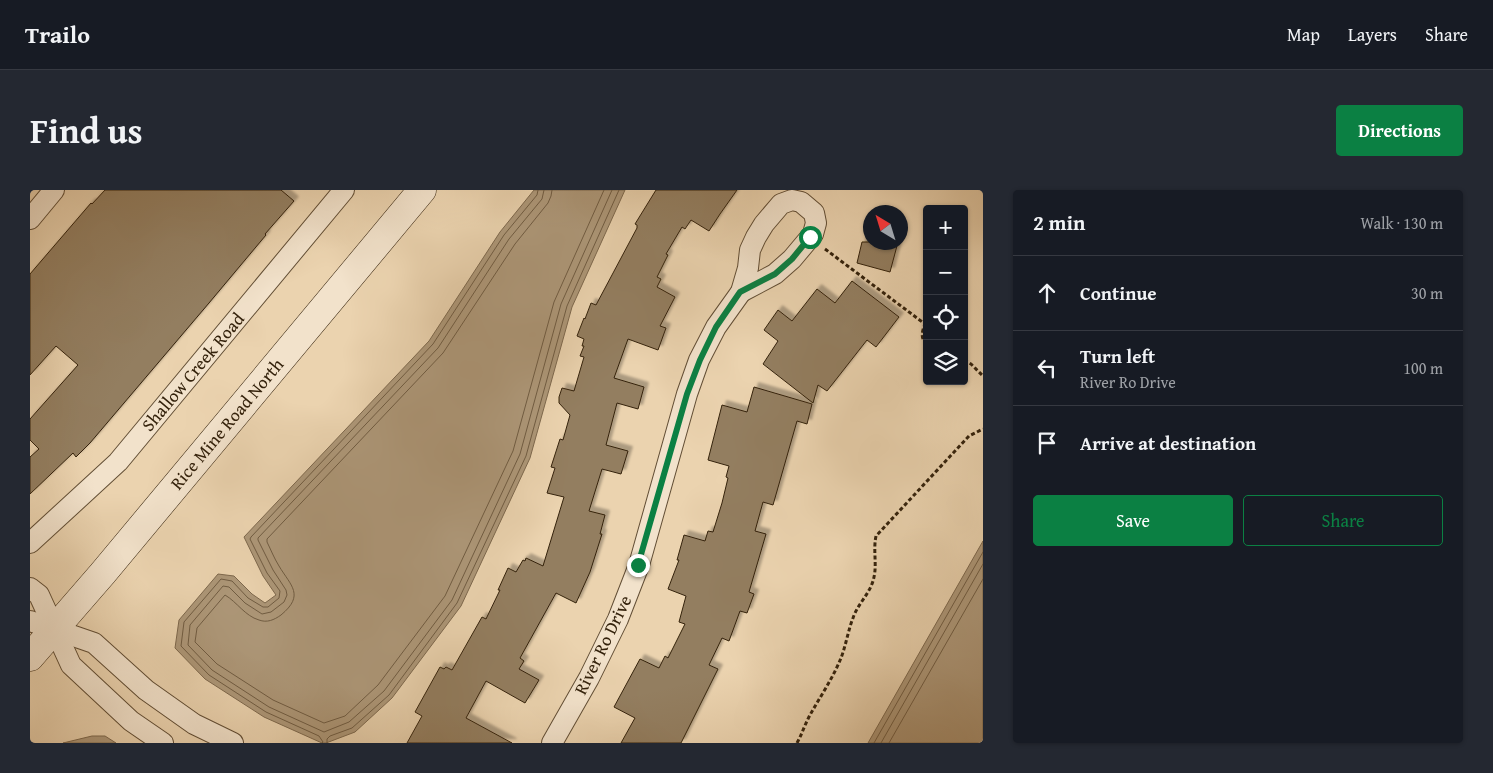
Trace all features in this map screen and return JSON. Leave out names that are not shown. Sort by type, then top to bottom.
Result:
[{"type":"main road","name":"Rice Mine Road North","points":[[30,657],[42,625],[422,190]]},
{"type":"street","points":[[30,219],[54,190]]},
{"type":"street","name":"Shallow Creek Road","points":[[30,543],[118,462],[344,190]]},
{"type":"street","points":[[792,200],[801,202],[814,213],[816,223],[810,237],[792,259],[775,274],[740,292],[748,268],[750,250],[764,224],[781,204],[792,200]]},
{"type":"street","name":"River Ro Drive","points":[[552,743],[589,678],[618,619],[638,565],[687,394],[700,360],[716,327],[740,292]]},
{"type":"street","points":[[30,588],[39,595],[42,625],[71,665],[131,721],[163,743]]},
{"type":"street","points":[[42,625],[94,643],[154,695],[194,724],[233,743]]},
{"type":"path","points":[[810,237],[924,324],[923,340]]},
{"type":"path","points":[[968,362],[983,376]]},
{"type":"path","points":[[796,743],[832,677],[859,604],[870,589],[874,577],[876,536],[969,436],[983,429]]},
{"type":"water","points":[[534,190],[625,190],[572,307],[530,458],[461,606],[392,698],[355,732],[322,743],[264,717],[205,679],[175,648],[179,620],[218,574],[234,576],[252,594],[265,603],[276,595],[263,576],[244,537],[429,341],[500,232]]},
{"type":"water","points":[[983,541],[983,743],[868,743]]},
{"type":"water","points":[[92,736],[105,736],[116,743],[63,743]]},
{"type":"building","points":[[105,190],[281,190],[294,201],[90,443],[76,457],[73,453],[30,494],[30,457],[39,449],[30,440],[30,419],[78,365],[56,346],[30,375],[30,274],[91,203]]},
{"type":"building","points":[[656,190],[737,190],[709,231],[691,220],[685,229],[682,227],[666,254],[668,255],[657,277],[661,279],[657,287],[675,297],[660,326],[666,328],[658,350],[628,339],[614,378],[644,387],[638,409],[617,403],[606,445],[628,451],[621,474],[602,469],[589,511],[605,515],[600,534],[602,534],[590,572],[576,603],[556,593],[520,658],[524,661],[519,669],[539,680],[525,703],[486,681],[466,718],[512,743],[407,743],[422,716],[415,712],[440,667],[452,670],[482,617],[486,619],[508,568],[516,572],[526,558],[543,566],[564,497],[547,493],[555,468],[551,467],[560,439],[563,440],[570,415],[559,403],[559,397],[562,388],[574,391],[584,357],[580,356],[584,346],[582,346],[584,339],[577,336],[591,303],[596,305],[637,228],[635,224]]},
{"type":"building","points":[[862,242],[863,250],[896,250],[890,272],[857,263]]},
{"type":"building","points":[[852,281],[899,317],[876,347],[867,340],[827,391],[818,385],[813,403],[763,364],[778,341],[764,330],[778,310],[792,321],[817,289],[835,303]]},
{"type":"building","points":[[754,387],[812,404],[807,424],[797,421],[773,505],[763,502],[755,531],[766,534],[749,592],[754,594],[747,613],[740,611],[729,641],[722,638],[709,665],[718,669],[681,743],[621,743],[635,718],[614,707],[640,659],[659,668],[665,656],[668,658],[685,624],[679,622],[686,596],[668,589],[679,560],[677,560],[684,535],[705,541],[708,531],[713,532],[722,503],[729,466],[708,460],[722,405],[747,412]]},
{"type":"route","points":[[638,565],[687,394],[700,360],[716,327],[740,292],[775,274],[792,259],[810,237]]}]
